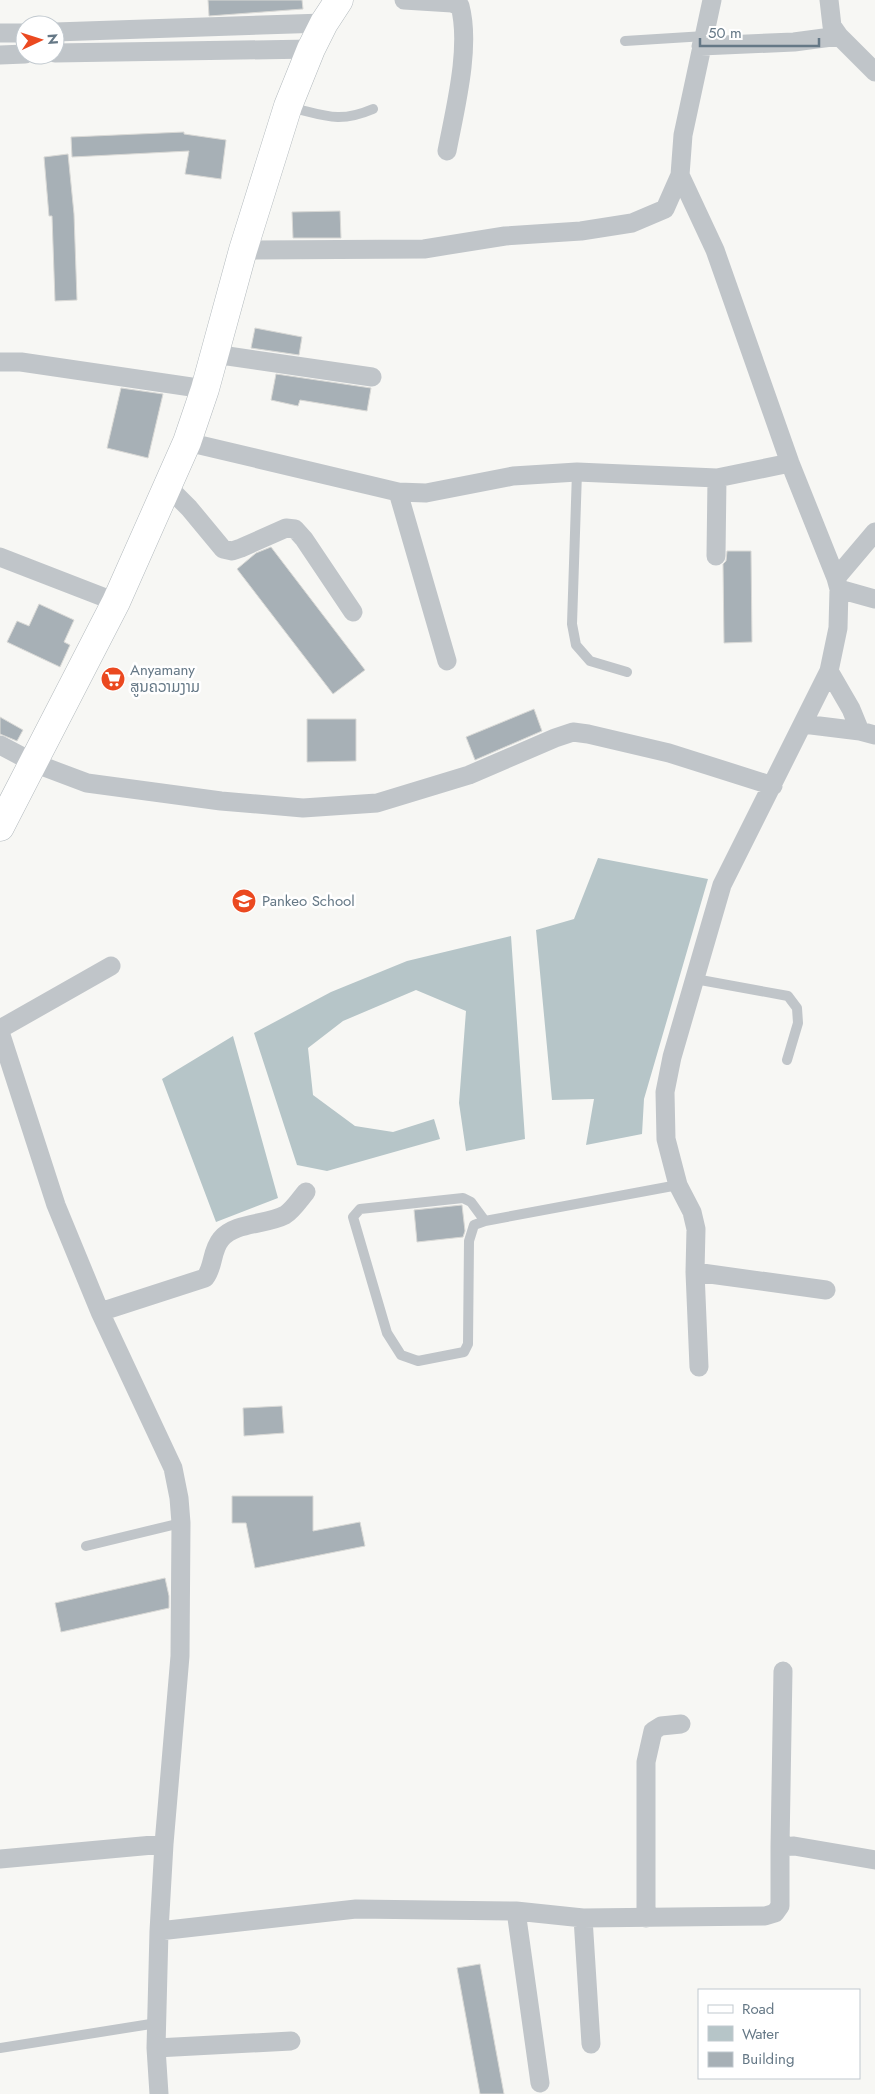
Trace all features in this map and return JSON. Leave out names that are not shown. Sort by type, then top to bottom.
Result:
[{"type":"main road","points":[[0,827],[116,602],[168,487],[204,389],[288,106],[311,49],[333,7]]},
{"type":"street","points":[[404,0],[452,3],[460,6],[464,18],[460,77],[447,151]]},
{"type":"street","points":[[244,250],[424,249],[505,236],[581,231],[632,223],[665,209],[680,175],[683,135],[712,0]]},
{"type":"street","points":[[829,0],[832,26],[839,36],[875,72]]},
{"type":"street","points":[[65,52],[165,41],[333,7]]},
{"type":"street","points":[[0,33],[15,33]]},
{"type":"street","points":[[65,33],[165,41],[311,49]]},
{"type":"street","points":[[703,41],[794,42],[839,36]]},
{"type":"street","points":[[0,55],[15,54]]},
{"type":"street","points":[[680,175],[715,250],[790,463],[837,583],[838,628],[829,672],[722,885],[672,1057],[665,1092],[666,1139],[678,1185],[692,1212],[696,1229],[695,1272],[699,1367]]},
{"type":"street","points":[[214,354],[372,377]]},
{"type":"street","points":[[0,362],[21,362],[204,389]]},
{"type":"street","points":[[186,442],[398,492],[426,493],[513,476],[577,472],[717,478],[790,463]]},
{"type":"street","points":[[716,556],[717,478]]},
{"type":"street","points":[[168,487],[189,508],[223,549],[232,551],[286,528],[295,529],[304,539],[353,612]]},
{"type":"street","points":[[398,492],[447,661]]},
{"type":"street","points":[[837,583],[875,532]]},
{"type":"street","points":[[0,557],[116,602]]},
{"type":"street","points":[[837,583],[875,599]]},
{"type":"street","points":[[829,672],[850,709],[868,733]]},
{"type":"street","points":[[803,724],[868,733]]},
{"type":"street","points":[[0,745],[34,763],[87,783],[221,801],[303,808],[377,803],[469,775],[573,732],[669,753],[773,786]]},
{"type":"street","points":[[111,966],[0,1031],[56,1205],[100,1312],[173,1468],[181,1523],[180,1656],[164,1844],[159,1932],[156,2048],[159,2094]]},
{"type":"street","points":[[100,1312],[205,1278],[210,1273],[215,1250],[221,1239],[231,1231],[286,1214],[306,1192]]},
{"type":"street","points":[[695,1272],[826,1290]]},
{"type":"street","points":[[159,1932],[356,1909],[516,1911],[583,1918],[765,1916],[776,1913],[780,1906],[783,1671]]},
{"type":"street","points":[[646,1918],[646,1762],[648,1748],[653,1731],[661,1726],[681,1724]]},
{"type":"street","points":[[0,1859],[164,1844]]},
{"type":"street","points":[[780,1846],[794,1846],[875,1860]]},
{"type":"street","points":[[516,1911],[540,2084]]},
{"type":"street","points":[[583,1918],[591,2044]]},
{"type":"street","points":[[156,2048],[291,2041]]},
{"type":"lane","points":[[625,41],[703,41]]},
{"type":"lane","points":[[288,106],[337,119],[373,109]]},
{"type":"lane","points":[[577,472],[572,624],[576,645],[590,661],[627,672]]},
{"type":"lane","points":[[695,979],[788,996],[797,1008],[798,1023],[787,1060]]},
{"type":"lane","points":[[485,1221],[471,1202],[463,1198],[360,1209],[354,1213],[353,1217],[357,1233],[387,1333],[401,1355],[418,1361],[464,1352],[468,1344],[468,1241],[474,1225],[485,1221],[678,1185]]},
{"type":"lane","points":[[86,1546],[181,1523]]},
{"type":"lane","points":[[0,2048],[157,2023]]},
{"type":"water","points":[[598,858],[708,879],[644,1099],[642,1134],[586,1145],[594,1099],[552,1100],[536,930],[574,919]]},
{"type":"water","points":[[511,936],[525,1139],[466,1151],[459,1103],[466,1011],[416,990],[343,1021],[308,1048],[313,1095],[355,1126],[393,1132],[434,1119],[440,1139],[327,1171],[297,1165],[254,1033],[331,992],[407,961]]},
{"type":"water","points":[[233,1036],[278,1198],[216,1222],[162,1079]]},
{"type":"building","points":[[208,0],[302,0],[303,9],[209,16]]},
{"type":"building","points":[[184,132],[184,134],[226,140],[221,179],[185,174],[189,151],[72,157],[71,137]]},
{"type":"building","points":[[68,154],[74,214],[77,300],[55,301],[52,216],[49,216],[44,157]]},
{"type":"building","points":[[340,211],[341,238],[293,238],[292,212]]},
{"type":"building","points":[[255,328],[302,337],[299,355],[251,348]]},
{"type":"building","points":[[276,374],[371,388],[367,411],[300,400],[298,406],[271,400]]},
{"type":"building","points":[[121,388],[163,394],[148,458],[107,448]]},
{"type":"building","points":[[271,547],[365,670],[333,694],[237,569],[256,553]]},
{"type":"building","points":[[727,551],[751,551],[752,642],[724,643],[723,564],[726,561]]},
{"type":"building","points":[[39,604],[74,620],[64,642],[70,645],[60,667],[7,642],[17,621],[29,626]]},
{"type":"building","points":[[534,709],[542,731],[475,760],[466,737]]},
{"type":"building","points":[[0,717],[23,730],[17,741],[0,734]]},
{"type":"building","points":[[307,719],[356,719],[356,761],[307,762]]},
{"type":"building","points":[[462,1205],[465,1231],[463,1237],[417,1242],[414,1210]]},
{"type":"building","points":[[282,1406],[284,1433],[244,1436],[243,1408]]},
{"type":"building","points":[[232,1496],[313,1496],[313,1531],[360,1522],[365,1546],[255,1568],[246,1523],[232,1523]]},
{"type":"building","points":[[165,1578],[169,1596],[169,1608],[61,1632],[55,1603]]},
{"type":"building","points":[[480,1964],[504,2094],[480,2094],[457,1968]]},
{"type":"place","name":"Anyamany ສູນຄວາມງາມ","points":[[113,679]]},
{"type":"place","name":"Pankeo School","points":[[244,901]]}]
